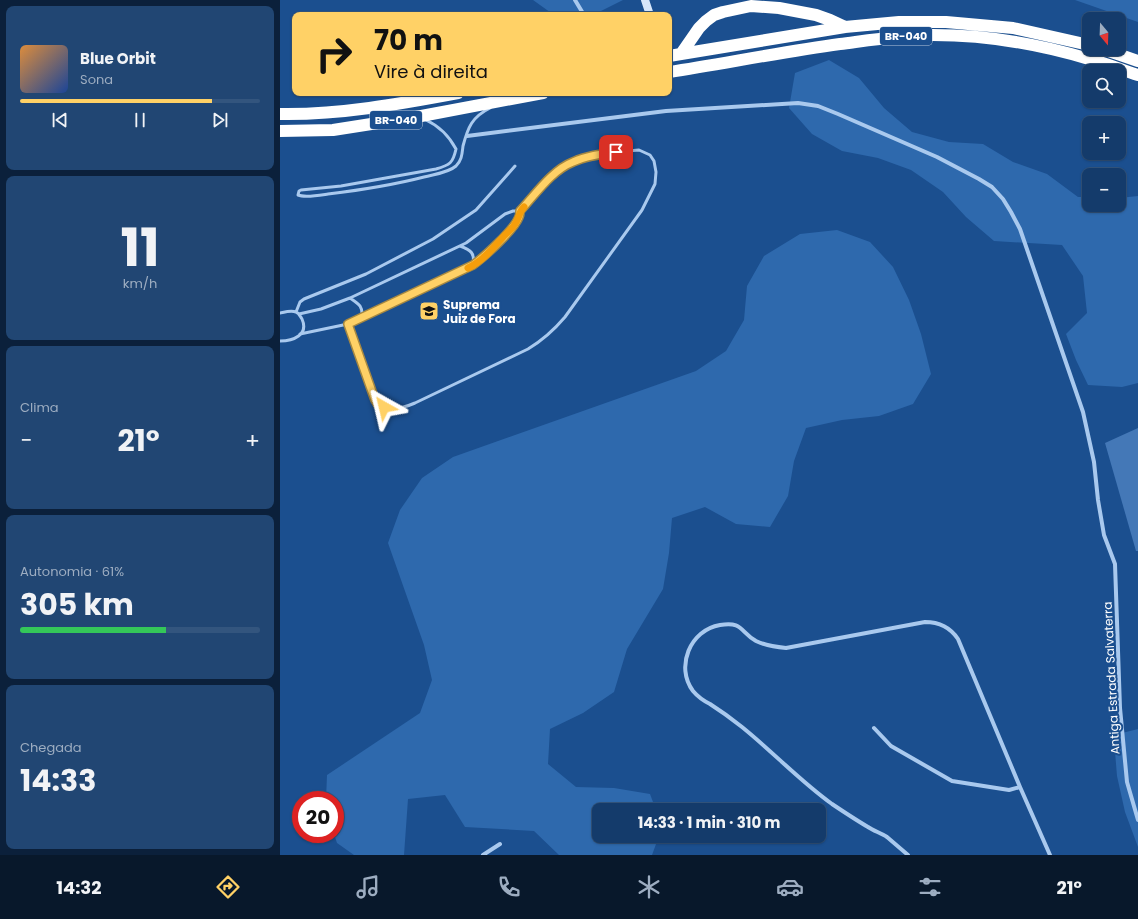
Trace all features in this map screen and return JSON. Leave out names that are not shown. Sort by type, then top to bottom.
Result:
[{"type":"highway","points":[[681,54],[699,28],[714,15],[751,6],[779,8],[816,15],[845,27]]},
{"type":"highway","name":"BR-040","points":[[672,56],[845,27],[899,22],[946,22],[1013,28],[1082,43]]},
{"type":"highway","name":"BR-040","points":[[672,72],[863,41],[932,35],[986,38],[1028,45],[1090,59],[1138,75]]},
{"type":"highway","points":[[1123,56],[1138,61]]},
{"type":"highway","points":[[376,108],[418,96]]},
{"type":"highway","name":"BR-040","points":[[280,114],[330,113],[376,108],[442,96]]},
{"type":"highway","name":"BR-040","points":[[280,132],[333,130],[416,117],[523,96]]},
{"type":"street","points":[[575,0],[582,12]]},
{"type":"street","points":[[645,0],[649,12]]},
{"type":"street","name":"Antiga Estrada Salvaterra","points":[[467,136],[666,111],[798,103],[818,106],[858,122],[936,157],[992,187],[1003,199],[1020,229],[1083,412],[1094,462],[1104,535],[1115,564],[1120,708],[1127,782],[1138,820]]},
{"type":"street","points":[[908,855],[886,837],[850,816],[815,791],[742,727],[698,696],[689,684],[685,670],[685,663],[689,649],[698,636],[717,625],[732,624],[740,626],[750,637],[763,644],[786,648],[925,622],[932,622],[945,626],[955,634],[958,639],[1050,855]]},
{"type":"street","points":[[874,728],[891,746],[952,781],[1010,790],[1020,787]]},
{"type":"street","points":[[483,855],[500,844]]},
{"type":"lane","points":[[416,117],[428,120],[452,140],[456,148],[454,159],[450,164],[436,170],[341,186],[301,190],[298,194],[299,196],[354,191],[393,184],[452,169],[462,157],[463,147],[471,125],[477,116],[510,98]]},
{"type":"lane","points":[[456,148],[463,147]]},
{"type":"lane","points":[[280,341],[293,339],[300,334],[348,324],[473,265],[487,254],[515,224],[519,217],[520,211],[553,174],[572,162],[616,152],[639,150],[650,155],[654,161],[656,172],[655,184],[642,210],[555,330],[528,350],[415,403],[403,408],[389,409],[378,405],[375,400],[348,324]]},
{"type":"lane","points":[[300,334],[304,325],[298,313],[300,302],[366,274],[432,239],[476,210],[515,166]]},
{"type":"lane","points":[[280,313],[298,313],[321,309],[350,298],[466,244],[505,214],[513,211],[520,211]]},
{"type":"lane","points":[[460,246],[472,252],[474,258],[473,265]]},
{"type":"lane","points":[[350,298],[361,307],[362,317]]},
{"type":"shaded area","points":[[533,0],[623,0],[599,12],[550,12]]},
{"type":"shaded area","points":[[1075,0],[1138,0],[1138,22],[1126,18],[1126,12],[1109,12]]},
{"type":"shaded area","points":[[829,60],[859,78],[884,108],[912,132],[949,142],[983,144],[1013,162],[1047,174],[1078,197],[1082,197],[1082,212],[1126,212],[1126,197],[1138,196],[1138,383],[1122,387],[1088,385],[1066,334],[1087,313],[1083,276],[1062,245],[994,241],[966,217],[943,192],[911,170],[878,158],[842,151],[812,134],[789,108],[795,73]]},
{"type":"shaded area","points":[[837,230],[870,242],[893,267],[909,300],[921,334],[931,374],[913,404],[879,416],[842,420],[806,428],[794,461],[788,496],[770,527],[736,524],[705,507],[672,518],[669,553],[663,589],[627,649],[614,692],[583,713],[550,729],[548,764],[576,787],[614,788],[650,794],[653,803],[592,803],[592,843],[656,843],[652,855],[559,855],[534,831],[465,827],[445,795],[408,799],[404,855],[354,855],[337,843],[344,843],[344,791],[326,791],[327,775],[420,713],[432,680],[424,645],[388,543],[400,510],[422,478],[453,457],[696,371],[726,351],[744,320],[747,286],[764,256],[800,234]]},
{"type":"shaded area","points":[[1138,729],[1138,847],[1125,812],[1117,776],[1114,735]]},
{"type":"building","points":[[1138,428],[1138,551],[1136,551],[1105,443]]},
{"type":"slow traffic","points":[[468,268],[480,260],[495,246],[515,224],[519,217],[520,211],[524,207]]},
{"type":"place","name":"Suprema Juiz de Fora","points":[[429,311]]},
{"type":"route","points":[[384,407],[378,405],[375,400],[348,324],[473,265],[487,254],[515,224],[519,217],[520,211],[553,174],[572,162],[616,152]]}]
